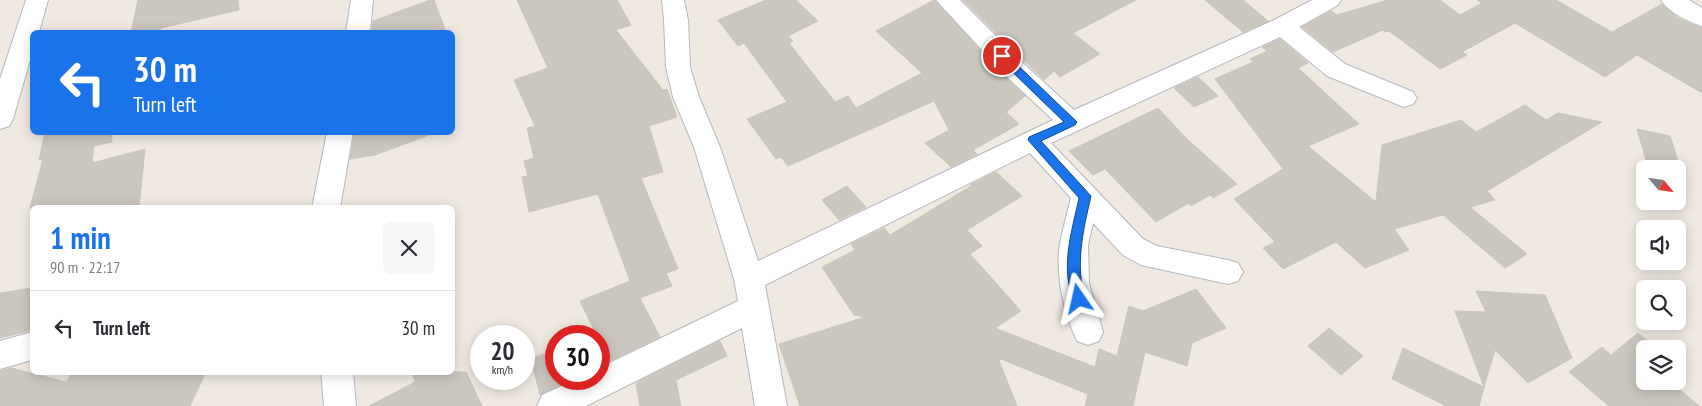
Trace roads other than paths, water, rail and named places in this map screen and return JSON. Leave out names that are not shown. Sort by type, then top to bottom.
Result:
[{"type":"street","points":[[0,119],[37,0]]},
{"type":"street","points":[[358,30],[362,0]]},
{"type":"street","points":[[672,0],[676,20],[678,67],[686,97],[707,147],[751,294],[771,406]]},
{"type":"street","points":[[947,0],[1015,70],[1071,122]]},
{"type":"street","points":[[1672,0],[1702,18]]},
{"type":"street","points":[[553,406],[751,294],[1033,140],[1282,26],[1323,1]]},
{"type":"street","points":[[1282,26],[1336,70],[1404,98]]},
{"type":"street","points":[[327,205],[339,135]]},
{"type":"street","points":[[1033,140],[1133,247],[1152,257],[1228,272]]},
{"type":"street","points":[[1085,196],[1074,245],[1074,283],[1088,332]]},
{"type":"street","points":[[0,355],[30,347]]},
{"type":"street","points":[[337,375],[340,406]]}]
